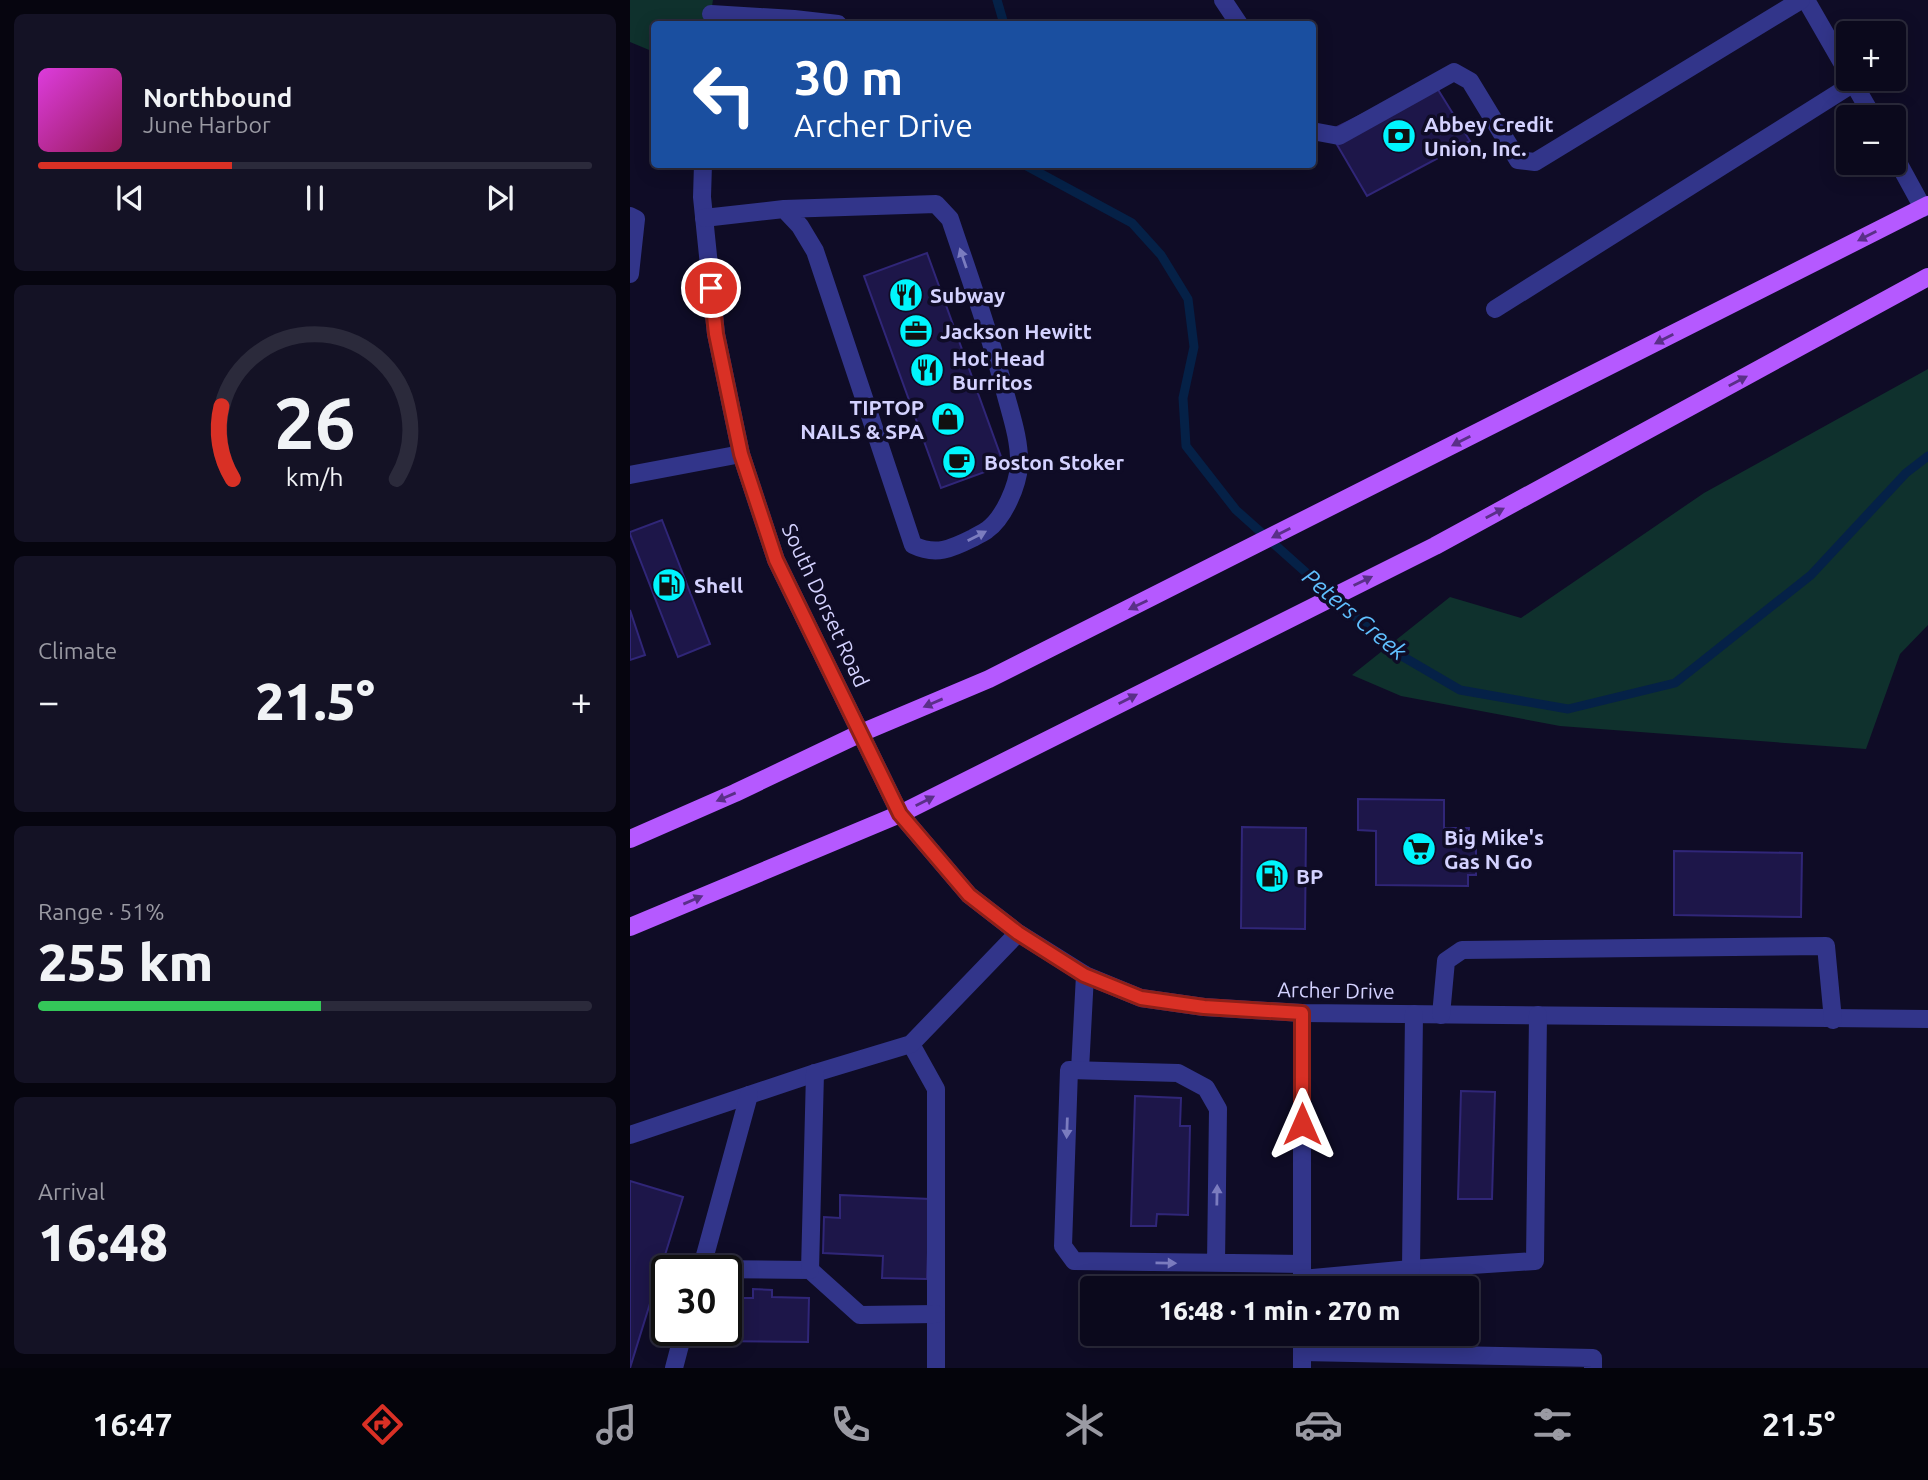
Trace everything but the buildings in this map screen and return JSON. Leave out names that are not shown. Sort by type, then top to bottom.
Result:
[{"type":"main road","points":[[630,839],[861,733],[989,679],[1926,210]]},
{"type":"main road","points":[[630,927],[900,814],[1435,546],[1928,277]]},
{"type":"street","points":[[1223,0],[1237,21]]},
{"type":"street","points":[[1316,132],[1339,136],[1454,72],[1470,81],[1518,160],[1535,162],[1803,0],[1821,23],[1836,50]]},
{"type":"street","points":[[711,13],[812,21]]},
{"type":"street","points":[[1495,309],[1836,88]]},
{"type":"street","name":"South Dorset Road","points":[[702,168],[704,218],[716,334],[741,454],[776,560],[861,733]]},
{"type":"street","points":[[1906,175],[1926,210]]},
{"type":"street","points":[[704,218],[784,209],[936,204],[950,219],[994,349],[1017,436],[1019,467],[1006,504],[988,530],[963,543],[939,551],[927,552],[913,545],[815,251],[800,226],[784,209]]},
{"type":"street","points":[[630,216],[636,219],[630,274]]},
{"type":"street","points":[[630,475],[741,454]]},
{"type":"street","name":"Archer Drive","points":[[861,733],[900,814],[969,895],[1018,933],[1084,975],[1141,998],[1204,1007],[1302,1013],[1928,1019]]},
{"type":"street","points":[[630,1135],[911,1044],[1018,933]]},
{"type":"street","points":[[1441,1014],[1446,961],[1462,950],[1826,946],[1833,1020]]},
{"type":"street","points":[[1080,1070],[1084,975]]},
{"type":"street","points":[[1302,1013],[1302,1276]]},
{"type":"street","points":[[1411,1269],[1414,1014]]},
{"type":"street","points":[[1316,1276],[1535,1261],[1538,1015]]},
{"type":"street","points":[[911,1044],[936,1089],[936,1368]]},
{"type":"street","points":[[1216,1264],[1218,1110],[1206,1088],[1178,1073],[1069,1070],[1063,1246],[1074,1261],[1216,1264],[1295,1276]]},
{"type":"street","points":[[810,1270],[815,1073]]},
{"type":"street","points":[[705,1255],[749,1095]]},
{"type":"street","points":[[742,1270],[810,1270],[860,1315],[936,1314]]},
{"type":"street","points":[[674,1368],[680,1346]]},
{"type":"street","points":[[1302,1360],[1593,1358],[1593,1368]]},
{"type":"green space","points":[[630,0],[713,0],[710,21],[651,21],[651,51],[630,42]]},
{"type":"green space","points":[[1928,369],[1928,625],[1900,654],[1866,749],[1560,726],[1401,696],[1352,675],[1450,597],[1521,618],[1704,493]]},
{"type":"waterway","name":"Peters Creek","points":[[997,0],[1003,21]]},
{"type":"waterway","name":"Peters Creek","points":[[1030,168],[1132,223],[1161,255],[1188,299],[1194,347],[1183,398],[1186,446],[1236,510],[1395,652],[1460,690],[1568,709],[1675,683],[1811,575],[1906,473],[1928,456]]},
{"type":"place","name":"Abbey Credit Union, Inc.","points":[[1399,136]]},
{"type":"place","name":"Subway","points":[[906,295]]},
{"type":"place","name":"Jackson Hewitt","points":[[916,331]]},
{"type":"place","name":"Hot Head Burritos","points":[[927,370]]},
{"type":"place","name":"TIPTOP NAILS & SPA","points":[[948,419]]},
{"type":"place","name":"Boston Stoker","points":[[959,462]]},
{"type":"place","name":"Shell","points":[[669,585]]},
{"type":"place","name":"Big Mike's Gas N Go","points":[[1419,849]]},
{"type":"place","name":"BP","points":[[1272,876]]},
{"type":"route","points":[[711,288],[716,334],[741,454],[776,560],[900,814],[969,895],[1018,933],[1084,975],[1141,998],[1204,1007],[1302,1013],[1302,1124]]}]
